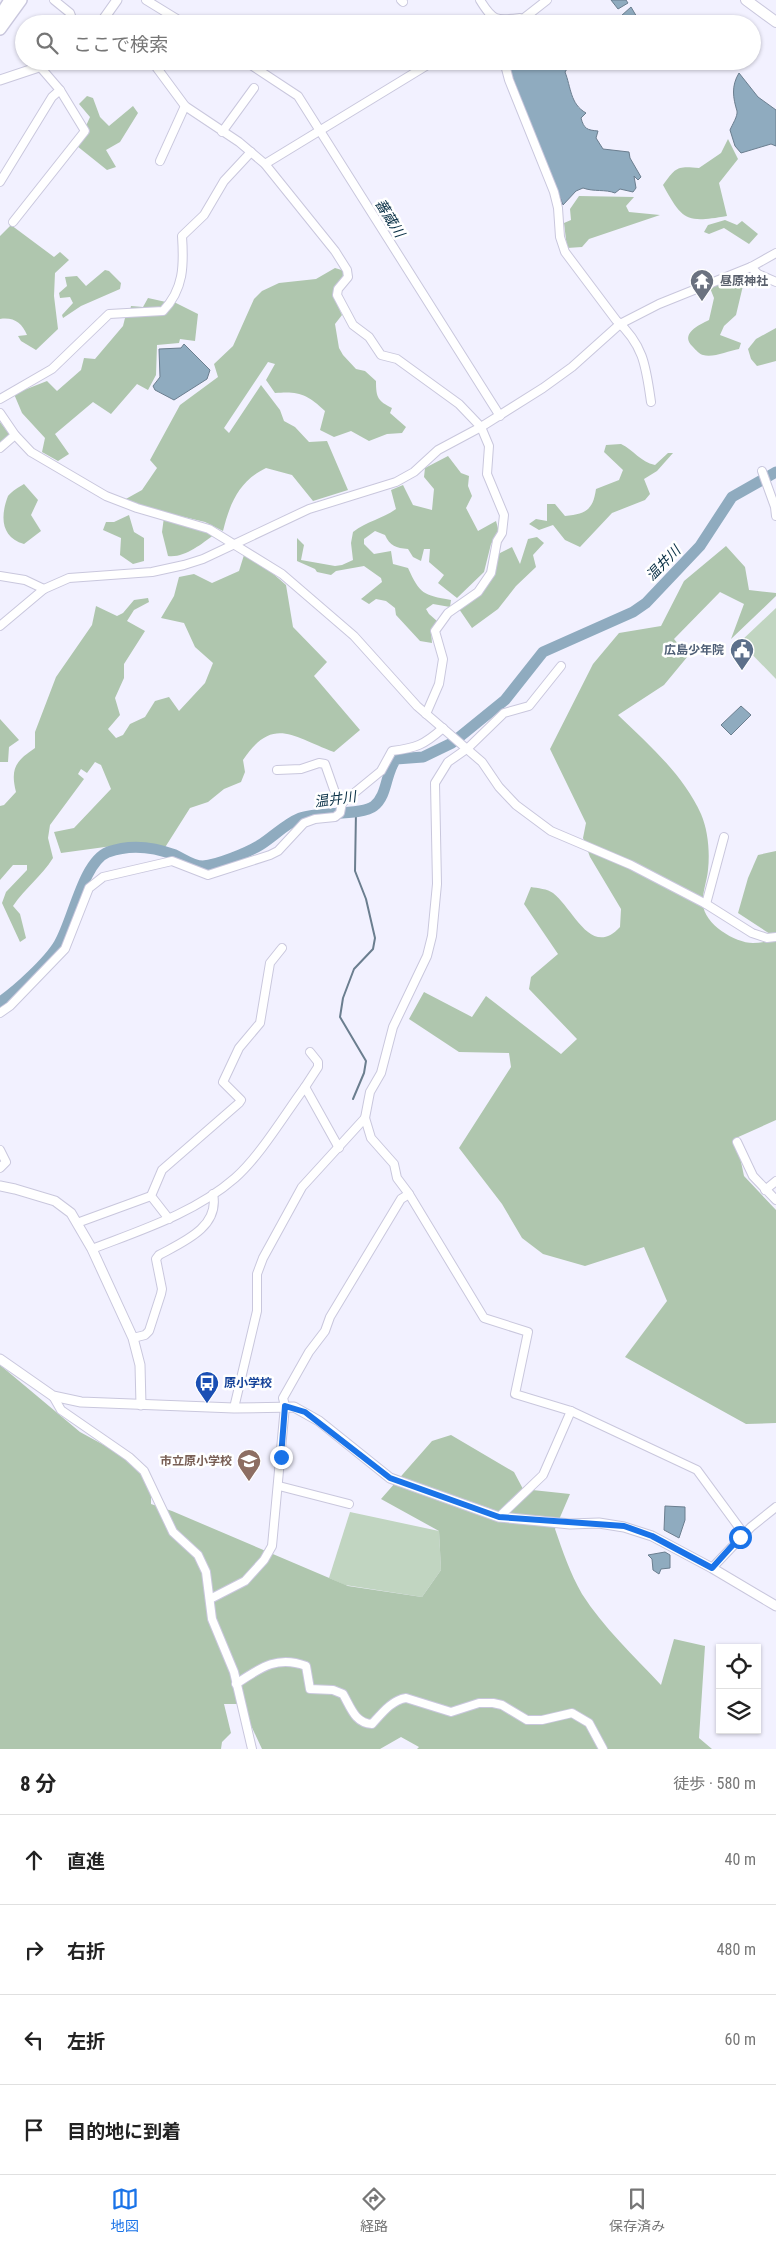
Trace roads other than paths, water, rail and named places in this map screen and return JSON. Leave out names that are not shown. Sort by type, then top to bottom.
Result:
[{"type":"main road","points":[[0,16],[10,0]]},
{"type":"main road","points":[[0,29],[21,0]]},
{"type":"main road","points":[[746,0],[776,22]]},
{"type":"street","points":[[54,0],[71,15]]},
{"type":"street","points":[[106,15],[117,0]]},
{"type":"street","points":[[146,0],[170,15]]},
{"type":"street","points":[[480,0],[491,15]]},
{"type":"street","points":[[529,15],[547,0]]},
{"type":"street","points":[[0,80],[34,70]]},
{"type":"street","points":[[13,222],[85,131],[60,90],[43,70]]},
{"type":"street","points":[[158,70],[185,106],[265,164],[335,251],[347,270],[348,277],[337,294],[353,325],[369,337],[381,355],[396,359],[459,404],[481,427],[489,446],[487,474],[504,515],[502,533],[497,541],[491,573],[478,592],[448,613],[435,631],[443,659],[439,684],[426,714]]},
{"type":"street","points":[[259,70],[298,96],[500,416]]},
{"type":"street","points":[[265,164],[419,70]]},
{"type":"street","points":[[506,70],[554,192],[558,208],[560,237],[565,252],[620,324],[626,328],[638,344],[643,358],[651,402]]},
{"type":"street","points":[[222,132],[254,88]]},
{"type":"street","points":[[0,182],[47,105],[60,90]]},
{"type":"street","points":[[160,161],[185,106]]},
{"type":"street","points":[[0,399],[52,369],[109,314],[163,311],[178,291],[183,276],[182,236],[204,215],[224,181],[251,152]]},
{"type":"street","points":[[0,626],[44,588],[69,578],[152,572],[184,565],[236,544],[309,509],[396,482],[414,472],[438,450],[500,416],[572,367],[620,324],[659,304],[751,267],[776,253]]},
{"type":"street","points":[[751,267],[758,274],[776,282]]},
{"type":"street","points":[[0,413],[15,435],[32,452],[106,496],[137,508],[209,528],[282,574],[354,636],[426,714],[482,762],[499,787],[516,805],[551,831],[631,865],[706,904],[752,933],[767,938],[776,937]]},
{"type":"street","points":[[0,448],[15,435]]},
{"type":"street","points":[[762,471],[768,483],[776,516]]},
{"type":"street","points":[[0,576],[26,580],[44,588]]},
{"type":"street","points":[[561,666],[529,706],[504,713],[448,762],[435,783],[437,884],[432,936],[417,979],[393,1027],[381,1073],[370,1092],[365,1118],[371,1138],[394,1164],[397,1178],[409,1194],[484,1318],[528,1332],[514,1394],[571,1411],[697,1470],[741,1530]]},
{"type":"street","points":[[0,1013],[10,1006],[65,948],[89,888],[103,877],[172,861],[202,874],[213,875],[278,851],[301,826],[310,820],[335,816],[340,813],[342,803],[378,775],[392,751],[414,748],[425,744],[443,728]]},
{"type":"street","points":[[277,770],[301,769],[319,763],[324,764],[338,801],[342,803]]},
{"type":"street","points":[[706,904],[724,837]]},
{"type":"street","points":[[77,1223],[151,1196],[162,1170],[239,1104],[241,1100],[223,1082],[239,1048],[260,1023],[270,963],[282,948]]},
{"type":"street","points":[[92,1249],[169,1219],[213,1194],[246,1168],[318,1067],[318,1062],[310,1052]]},
{"type":"street","points":[[305,1087],[339,1148]]},
{"type":"street","points":[[234,1408],[257,1311],[257,1274],[263,1258],[302,1187],[365,1118]]},
{"type":"street","points":[[737,1142],[753,1176],[776,1200]]},
{"type":"street","points":[[0,1150],[6,1162],[0,1168]]},
{"type":"street","points":[[766,1190],[776,1181]]},
{"type":"street","points":[[0,1186],[16,1188],[55,1201],[71,1213],[92,1249],[132,1338],[140,1365],[141,1404]]},
{"type":"street","points":[[132,1338],[149,1331],[161,1294],[162,1289],[156,1259],[159,1255],[188,1239],[204,1227],[215,1205],[213,1194]]},
{"type":"street","points":[[210,1598],[245,1581],[269,1553],[275,1533],[285,1406],[283,1398],[309,1352],[325,1331],[330,1317],[401,1199],[409,1194]]},
{"type":"street","points":[[151,1196],[169,1219]]},
{"type":"street","points":[[0,1359],[53,1396],[80,1402],[234,1408],[294,1407],[312,1416],[390,1478],[499,1517],[624,1526],[652,1536],[712,1568],[776,1606]]},
{"type":"street","points":[[53,1396],[61,1410],[129,1457],[144,1471],[173,1532],[198,1555],[206,1572],[215,1629],[234,1672],[252,1749]]},
{"type":"street","points":[[499,1517],[543,1475],[571,1411]]},
{"type":"street","points":[[279,1486],[349,1504]]},
{"type":"street","points":[[712,1568],[750,1527],[776,1507]]},
{"type":"street","points":[[236,1684],[271,1665],[286,1660],[294,1661],[306,1666],[310,1689],[333,1690],[343,1694],[356,1718],[365,1724],[372,1724],[386,1708],[400,1699],[406,1698],[451,1712],[479,1703],[493,1703],[502,1705],[527,1720],[542,1720],[572,1713],[577,1715],[594,1729],[603,1749]]},
{"type":"water","points":[[611,0],[626,0],[628,3],[618,9]]},
{"type":"water","points":[[631,7],[636,15],[622,15]]},
{"type":"water","points":[[510,70],[566,70],[565,72],[574,100],[586,113],[581,118],[583,125],[598,131],[596,138],[603,149],[629,152],[630,158],[641,177],[638,180],[634,176],[636,188],[633,192],[620,189],[615,193],[583,188],[576,191],[563,205]]},
{"type":"water","points":[[739,73],[758,97],[776,110],[776,146],[771,144],[741,153],[735,146],[730,130],[737,113],[734,92]]},
{"type":"water","points":[[184,344],[210,370],[207,379],[174,400],[155,390],[153,386],[160,377],[159,349],[181,348]]},
{"type":"water","points":[[741,706],[751,715],[731,735],[721,725]]},
{"type":"water","points":[[665,1506],[685,1507],[685,1520],[679,1538],[664,1530]]},
{"type":"water","points":[[665,1552],[670,1555],[670,1568],[661,1569],[659,1574],[653,1570],[652,1559],[648,1555]]},
{"type":"waterway","name":"温井川","points":[[0,1002],[32,975],[48,959],[59,944],[85,879],[99,858],[108,852],[125,848],[150,848],[175,855],[195,865],[209,865],[232,858],[254,848],[300,818],[360,811],[374,806],[382,796],[392,765],[396,759],[423,757],[452,743],[505,700],[543,652],[633,612],[646,603],[700,546],[732,497],[776,472]]},
{"type":"waterway","points":[[353,1099],[364,1073],[366,1061],[340,1017],[343,998],[354,969],[373,949],[375,938],[366,899],[355,871],[356,811]]},
{"type":"place","name":"昼原神社","points":[[702,302]]},
{"type":"place","name":"広島少年院","points":[[742,671]]},
{"type":"place","name":"原小学校","points":[[207,1404]]},
{"type":"place","name":"市立原小学校","points":[[249,1482]]},
{"type":"water label","name":"蕃蔵川","points":[[390,218]]}]
